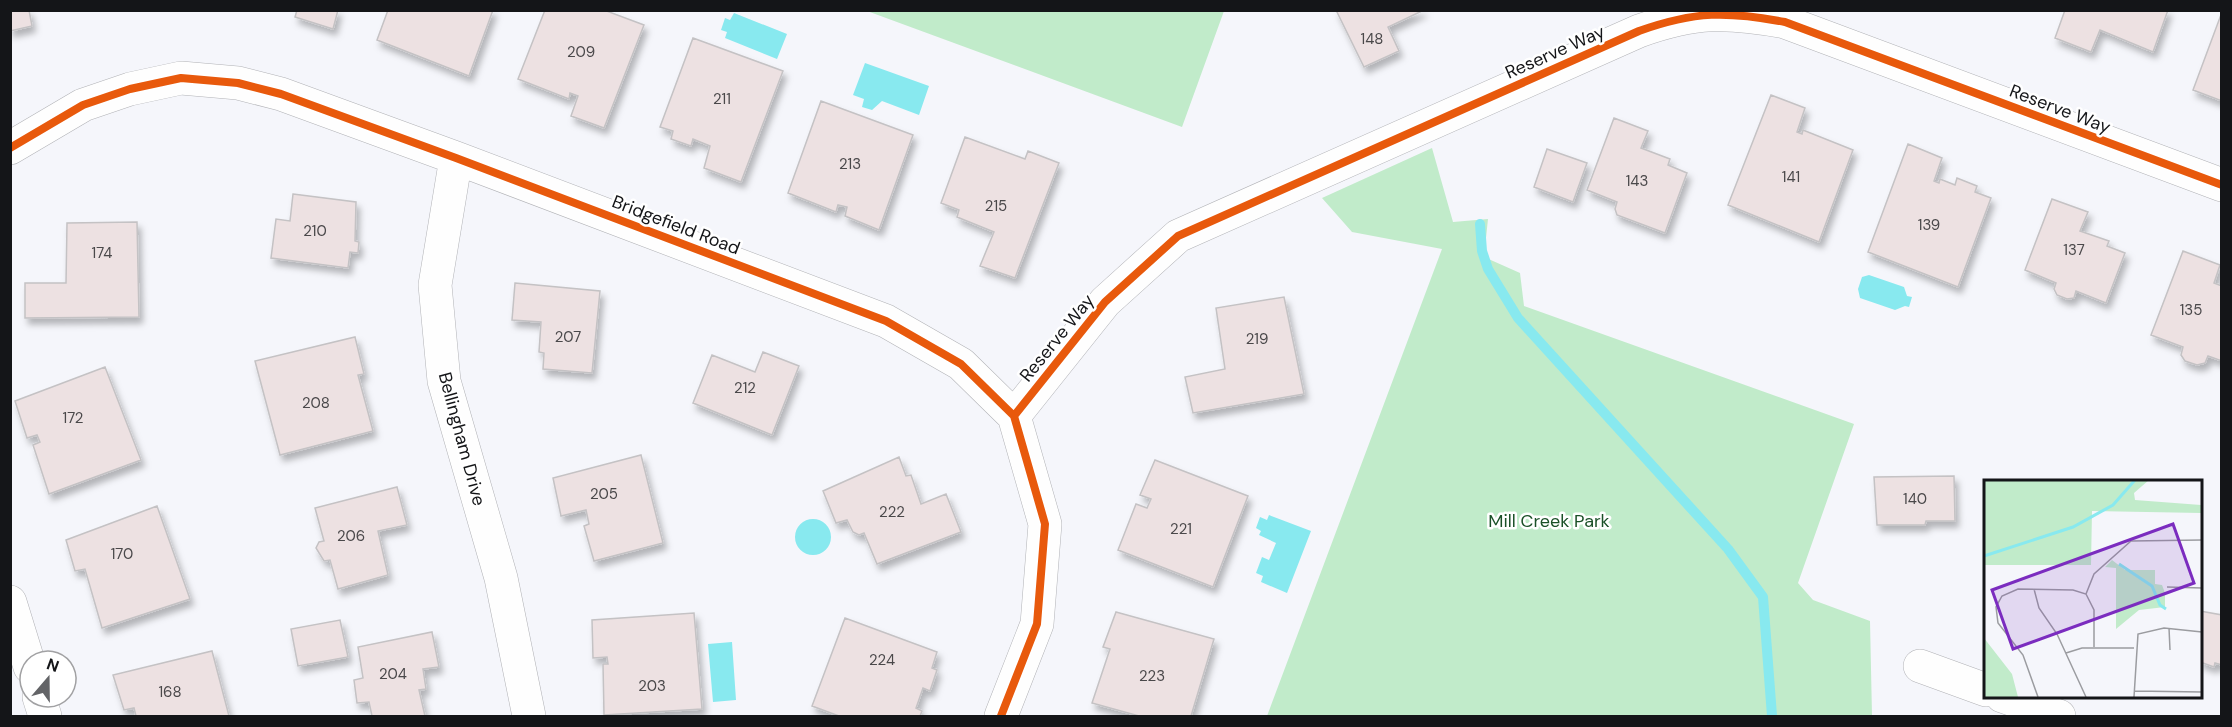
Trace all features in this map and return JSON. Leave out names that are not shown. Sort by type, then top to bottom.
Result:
[{"type":"street","name":"Reserve Way","points":[[1014,416],[1105,302],[1178,236],[1640,31],[1674,19],[1711,13],[1748,15],[1785,22],[2222,185]]},
{"type":"street","name":"Bridgefield Road","points":[[10,148],[83,105],[130,89],[181,78],[238,83],[281,94],[456,158],[886,321],[962,364],[1014,416],[1045,524],[1037,624],[1001,717]]},
{"type":"street","name":"Bellingham Drive","points":[[456,158],[435,285],[444,381],[501,578],[529,717]]},
{"type":"street","points":[[10,602],[24,649]]},
{"type":"street","points":[[1920,666],[1984,689]]},
{"type":"street","points":[[2004,697],[2059,717]]},
{"type":"green space","points":[[867,11],[1224,11],[1182,127]]},
{"type":"green space","name":"Mill Creek Park","points":[[1432,148],[1453,222],[1488,219],[1484,257],[1520,273],[1524,306],[1854,424],[1798,583],[1813,600],[1870,621],[1872,716],[1267,716],[1442,249],[1352,232],[1322,198]]},
{"type":"water","points":[[734,13],[787,34],[777,59],[725,38],[727,32],[721,30],[725,18],[730,20]]},
{"type":"water","points":[[865,63],[929,86],[919,115],[882,101],[872,110],[862,107],[864,99],[853,95]]},
{"type":"water","points":[[1869,275],[1904,287],[1907,296],[1912,297],[1909,307],[1905,306],[1895,310],[1860,298],[1858,289],[1862,277]]},
{"type":"water","points":[[1269,515],[1311,531],[1287,593],[1261,582],[1263,576],[1256,573],[1262,557],[1269,560],[1276,543],[1259,535],[1261,531],[1256,528],[1260,517],[1267,520]]},
{"type":"water","points":[[813,519],[826,524],[831,537],[826,550],[813,555],[800,550],[795,537],[800,524]]},
{"type":"water","points":[[732,642],[736,700],[713,702],[708,644]]},
{"type":"building","points":[[10,10],[29,10],[32,26],[10,31]]},
{"type":"building","points":[[297,10],[338,10],[333,29],[295,17]]},
{"type":"building","points":[[388,10],[493,10],[469,76],[377,40]]},
{"type":"building","points":[[545,10],[604,10],[644,25],[604,128],[571,116],[578,96],[570,93],[569,99],[518,79]]},
{"type":"building","points":[[1336,10],[1424,10],[1388,27],[1399,51],[1364,67]]},
{"type":"building","points":[[2065,10],[2168,10],[2153,52],[2100,30],[2091,52],[2055,38]]},
{"type":"building","points":[[2222,12],[2222,101],[2193,90]]},
{"type":"building","points":[[693,38],[783,71],[741,182],[704,168],[710,146],[693,139],[691,146],[671,139],[673,131],[660,127]]},
{"type":"building","points":[[1771,95],[1805,108],[1797,132],[1802,134],[1803,130],[1853,150],[1819,242],[1728,205]]},
{"type":"building","points":[[821,101],[913,135],[879,230],[845,216],[847,207],[838,205],[836,212],[788,193]]},
{"type":"building","points":[[1614,118],[1648,131],[1641,148],[1670,159],[1668,165],[1687,173],[1665,233],[1617,215],[1615,209],[1617,202],[1587,190]]},
{"type":"building","points":[[965,137],[1025,159],[1028,151],[1059,163],[1015,278],[980,266],[994,232],[957,217],[959,210],[941,203]]},
{"type":"building","points":[[1908,144],[1942,158],[1934,181],[1939,183],[1940,179],[1955,185],[1957,178],[1977,186],[1975,192],[1991,198],[1958,287],[1868,252]]},
{"type":"building","points":[[1547,149],[1587,163],[1573,202],[1534,187]]},
{"type":"building","points":[[293,194],[356,202],[355,241],[359,242],[358,253],[350,252],[348,268],[271,258],[276,219],[290,221]]},
{"type":"building","points":[[2052,199],[2088,212],[2080,231],[2109,241],[2107,246],[2125,253],[2106,303],[2076,291],[2074,298],[2067,299],[2057,295],[2054,289],[2056,283],[2025,270]]},
{"type":"building","points":[[137,222],[139,317],[25,318],[25,283],[66,283],[67,223]]},
{"type":"building","points":[[2183,251],[2220,265],[2214,283],[2222,286],[2222,361],[2208,356],[2205,363],[2197,365],[2185,361],[2181,355],[2183,347],[2151,335]]},
{"type":"building","points":[[515,283],[600,291],[592,373],[543,369],[544,353],[539,352],[541,322],[512,320]]},
{"type":"building","points":[[1284,297],[1304,394],[1193,413],[1185,377],[1225,369],[1216,308]]},
{"type":"building","points":[[355,337],[364,374],[358,375],[373,431],[280,455],[255,361]]},
{"type":"building","points":[[763,352],[799,366],[772,435],[693,403],[712,355],[755,372]]},
{"type":"building","points":[[105,367],[141,460],[49,494],[33,445],[40,442],[37,435],[27,438],[15,401]]},
{"type":"building","points":[[641,455],[663,543],[594,561],[584,526],[589,524],[586,510],[561,516],[553,478]]},
{"type":"building","points":[[899,457],[906,476],[911,475],[921,504],[946,494],[961,532],[877,564],[864,533],[859,535],[853,532],[847,520],[836,523],[823,491]]},
{"type":"building","points":[[1155,460],[1248,496],[1213,587],[1118,550],[1136,504],[1147,508],[1151,499],[1140,495]]},
{"type":"building","points":[[1954,476],[1955,521],[1926,521],[1925,525],[1877,525],[1874,477]]},
{"type":"building","points":[[397,487],[407,525],[378,531],[388,575],[338,589],[330,560],[324,561],[316,548],[319,542],[324,541],[315,508]]},
{"type":"building","points":[[157,506],[190,599],[102,628],[85,569],[75,571],[66,540]]},
{"type":"building","points":[[2202,611],[2222,615],[2222,665],[2215,663],[2214,667],[2202,663]]},
{"type":"building","points":[[1116,612],[1214,639],[1191,716],[1139,716],[1092,703],[1110,649],[1103,647]]},
{"type":"building","points":[[694,613],[702,709],[604,715],[603,664],[608,664],[607,657],[593,658],[592,620]]},
{"type":"building","points":[[845,618],[937,652],[932,668],[937,670],[930,691],[923,688],[916,708],[922,711],[920,716],[839,716],[812,706]]},
{"type":"building","points":[[340,620],[348,657],[298,666],[291,629]]},
{"type":"building","points":[[432,632],[439,667],[423,669],[426,689],[419,690],[425,716],[372,716],[369,702],[357,703],[354,680],[363,678],[358,647]]},
{"type":"building","points":[[212,651],[229,716],[136,716],[134,708],[124,710],[113,675]]},
{"type":"waterway","points":[[1480,224],[1482,251],[1488,269],[1518,318],[1728,549],[1763,597],[1772,716]]},
{"type":"cycle path","points":[[1014,416],[1105,302],[1178,236],[1639,31],[1695,16],[1746,16],[1785,22],[2222,185]]},
{"type":"cycle path","points":[[10,148],[83,105],[130,89],[181,78],[238,83],[281,94],[456,158],[886,321],[961,364],[1014,416],[1045,524],[1037,624],[1001,716]]}]
